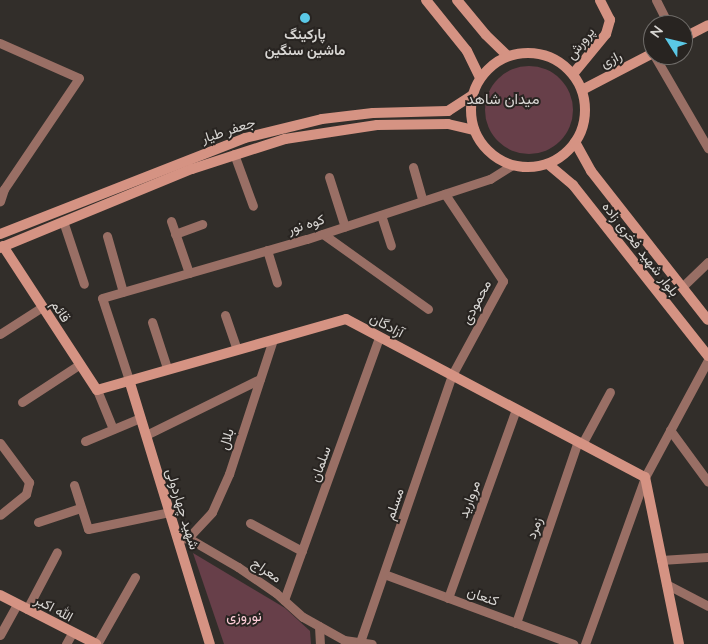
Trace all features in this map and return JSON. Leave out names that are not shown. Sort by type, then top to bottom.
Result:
[{"type":"main road","points":[[426,0],[467,51],[480,78]]},
{"type":"main road","points":[[458,0],[486,35],[508,56]]},
{"type":"main road","name":"پرورش","points":[[573,74],[606,34],[610,20],[600,0]]},
{"type":"main road","points":[[693,33],[708,25]]},
{"type":"main road","points":[[525,53],[543,55],[560,62],[573,74],[582,90],[585,108],[583,125],[576,142],[564,154],[548,164],[530,168],[512,165],[496,158],[483,146],[474,130],[470,113],[472,95],[480,78],[492,65],[508,56],[525,53]]},
{"type":"main road","name":"رازی","points":[[582,90],[643,60]]},
{"type":"main road","name":"جعفر طیار","points":[[0,234],[245,138],[322,119],[374,113],[448,112],[472,95]]},
{"type":"main road","points":[[374,113],[375,125]]},
{"type":"main road","name":"جعفر طیار","points":[[1,247],[234,154],[285,139],[375,125],[448,124],[474,130]]},
{"type":"main road","name":"بلوار شهید فخری زاده","points":[[576,142],[590,171],[708,320]]},
{"type":"main road","name":"بلوار شهید فخری زاده","points":[[548,164],[573,185],[708,356]]},
{"type":"main road","name":"قائم","points":[[1,247],[96,390]]},
{"type":"main road","name":"آزادگان","points":[[96,390],[130,383],[167,368],[346,319],[645,477]]},
{"type":"main road","name":"شهید چهاردولی","points":[[130,383],[170,512],[183,539],[210,644]]},
{"type":"main road","points":[[645,477],[679,644]]},
{"type":"main road","name":"الله اکبر","points":[[0,595],[96,644]]},
{"type":"street","points":[[656,0],[664,15]]},
{"type":"street","points":[[0,43],[79,78],[4,189],[0,201]]},
{"type":"street","points":[[660,65],[708,148]]},
{"type":"street","points":[[234,154],[253,206]]},
{"type":"street","name":"کوه نور","points":[[130,383],[102,298],[382,215],[490,179],[512,165]]},
{"type":"street","points":[[413,167],[423,201]]},
{"type":"street","points":[[329,177],[345,227]]},
{"type":"street","name":"محمودی","points":[[445,194],[503,281],[452,375]]},
{"type":"street","points":[[382,215],[391,245]]},
{"type":"street","points":[[63,221],[84,284]]},
{"type":"street","points":[[170,221],[189,273]]},
{"type":"street","points":[[175,234],[202,224]]},
{"type":"street","points":[[323,234],[428,309]]},
{"type":"street","points":[[107,236],[123,292]]},
{"type":"street","points":[[266,250],[277,282]]},
{"type":"street","points":[[682,287],[708,262]]},
{"type":"street","points":[[0,334],[42,307]]},
{"type":"street","points":[[225,315],[237,349]]},
{"type":"street","points":[[152,322],[167,368]]},
{"type":"street","name":"سلمان","points":[[284,600],[379,337]]},
{"type":"street","name":"بلال","points":[[183,539],[212,512],[229,474],[273,339]]},
{"type":"street","points":[[585,644],[645,477],[708,360]]},
{"type":"street","points":[[22,402],[80,364]]},
{"type":"street","name":"مسلم","points":[[360,642],[452,375]]},
{"type":"street","points":[[146,435],[260,379]]},
{"type":"street","points":[[96,390],[113,429]]},
{"type":"street","name":"زمرد","points":[[516,623],[580,443],[610,392]]},
{"type":"street","name":"مروارید","points":[[448,598],[516,409]]},
{"type":"street","points":[[85,441],[140,418]]},
{"type":"street","points":[[670,430],[708,482]]},
{"type":"street","points":[[0,444],[29,482],[26,494],[0,515]]},
{"type":"street","points":[[74,485],[85,526],[92,529],[170,512]]},
{"type":"street","points":[[38,522],[80,508]]},
{"type":"street","points":[[250,523],[302,551]]},
{"type":"street","name":"معراج","points":[[183,539],[238,567],[319,626]]},
{"type":"street","points":[[0,635],[22,606],[57,552]]},
{"type":"street","points":[[662,560],[708,557]]},
{"type":"street","name":"کنعان","points":[[384,574],[573,644]]},
{"type":"street","points":[[96,644],[135,577]]},
{"type":"street","points":[[666,584],[708,606]]},
{"type":"street","points":[[319,626],[344,640],[372,644]]},
{"type":"street","points":[[319,626],[320,644]]},
{"type":"street","points":[[66,644],[72,633]]},
{"type":"green space","points":[[529,66],[546,70],[560,79],[569,93],[573,110],[569,127],[560,141],[546,150],[529,154],[512,150],[498,141],[489,127],[485,110],[489,93],[498,79],[512,70]]},
{"type":"green space","name":"نوروزی","points":[[193,553],[285,608],[310,631],[311,644],[224,644]]},
{"type":"place","name":"پارکینگ ماشین سنگین","points":[[305,18]]},
{"type":"district","name":"میدان شاهد","points":[[503,99]]}]
